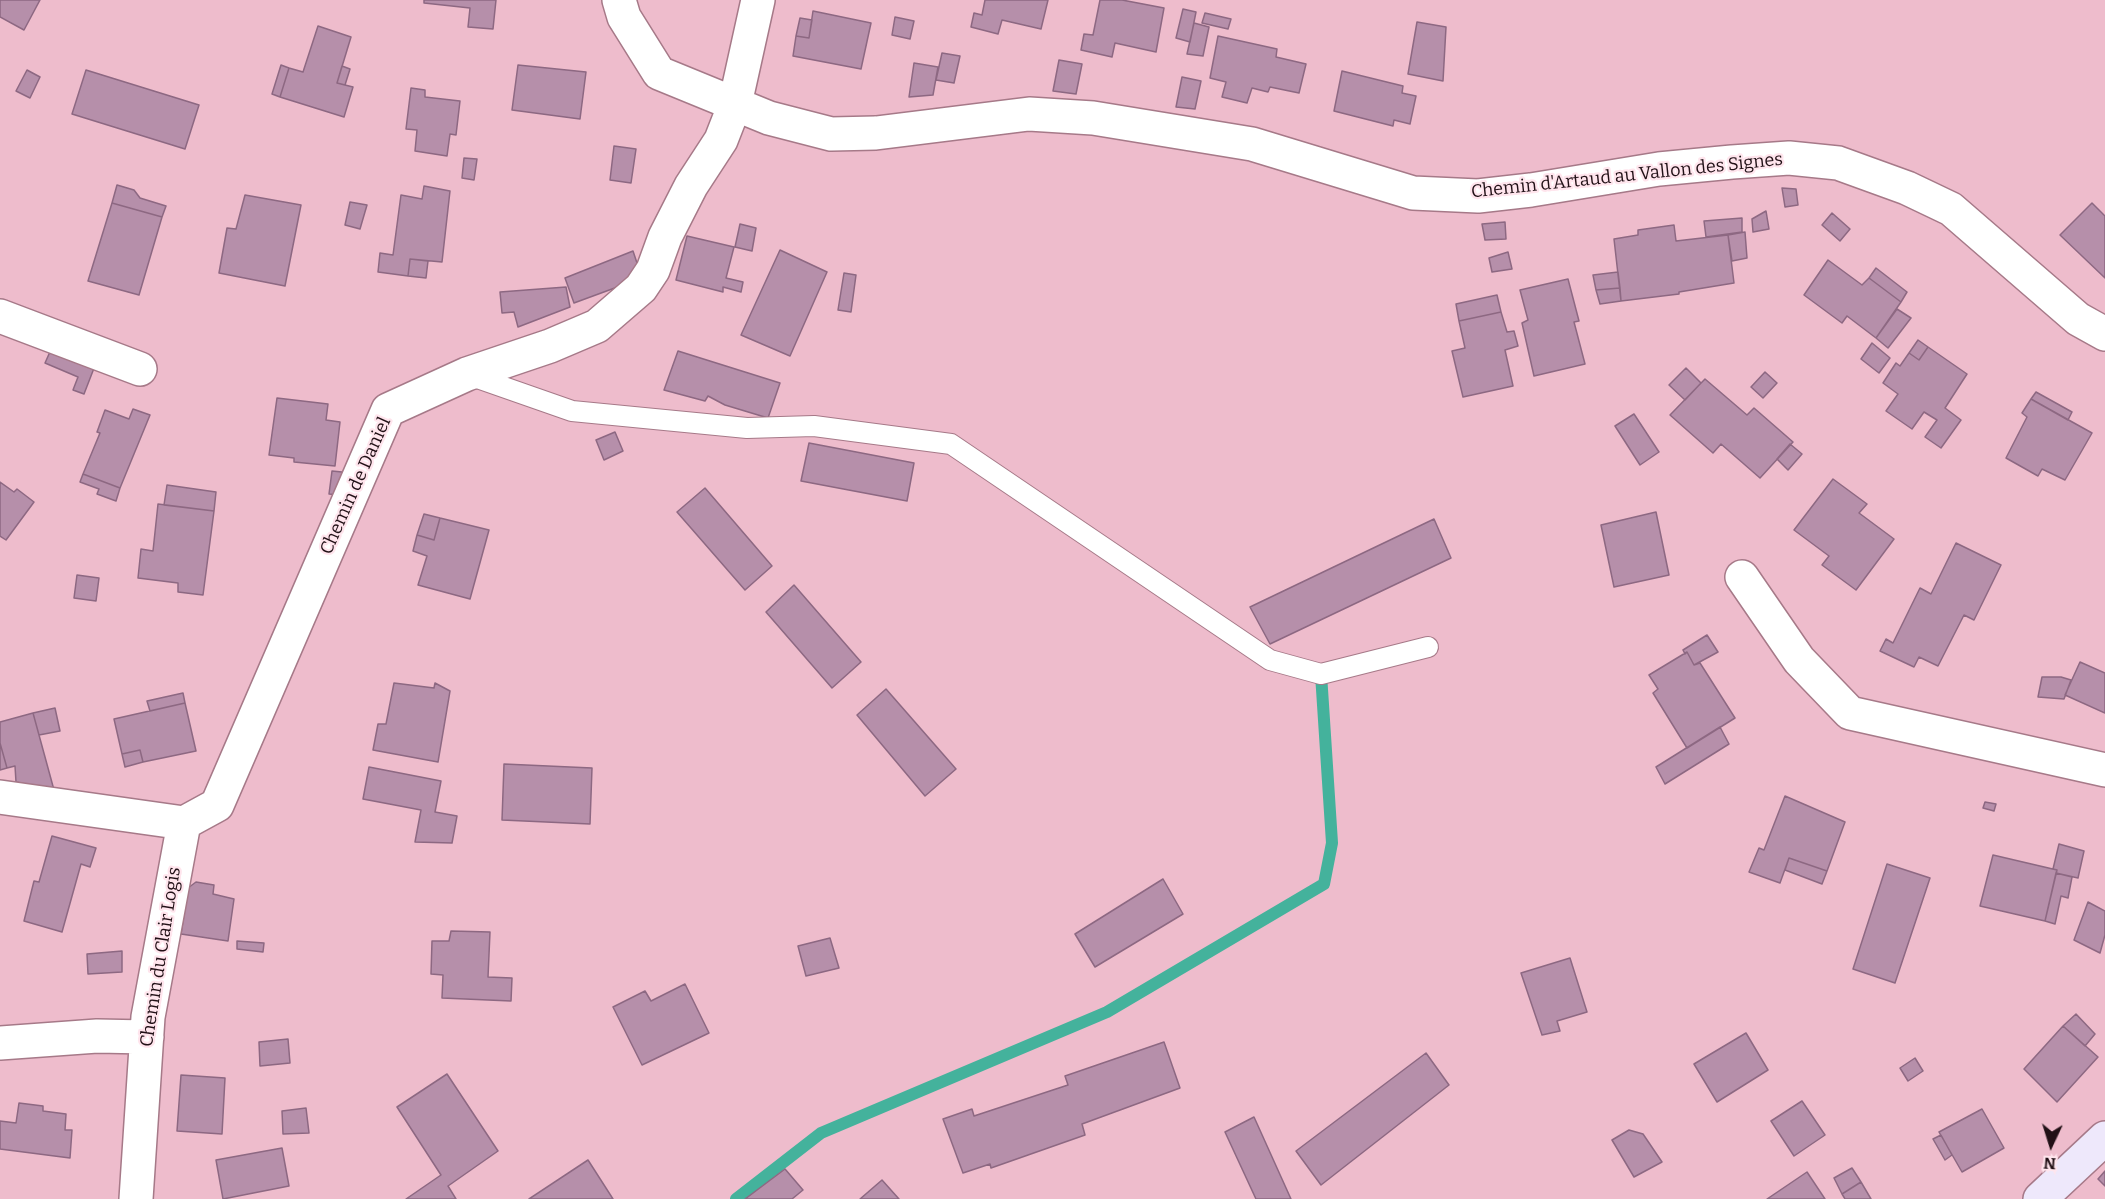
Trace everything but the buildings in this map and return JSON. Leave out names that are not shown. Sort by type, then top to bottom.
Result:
[{"type":"street","name":"Chemin d'Artaud au Vallon des Signes","points":[[619,0],[624,17],[659,73],[769,118],[831,134],[876,133],[1029,114],[1093,118],[1252,144],[1413,193],[1478,196],[1531,190],[1659,169],[1789,158],[1838,163],[1907,188],[1951,209],[2078,319],[2105,334]]},
{"type":"street","name":"Chemin de Daniel","points":[[184,823],[217,805],[388,410],[467,374],[550,346],[597,326],[641,288],[653,270],[665,237],[691,186],[721,140],[735,104],[758,0]]},
{"type":"street","points":[[0,316],[140,369]]},
{"type":"street","points":[[1742,577],[1799,660],[1850,713],[2105,770]]},
{"type":"street","points":[[0,797],[184,823]]},
{"type":"street","name":"Chemin du Clair Logis","points":[[136,1199],[147,1037],[184,823]]},
{"type":"street","points":[[0,1043],[97,1036],[147,1037]]},
{"type":"street","points":[[2040,1199],[2105,1138]]},
{"type":"lane","points":[[467,374],[572,411],[747,428],[814,426],[951,444],[1270,660],[1321,674],[1428,647]]},
{"type":"waterway","points":[[736,1199],[821,1133],[1107,1012],[1324,884],[1332,843],[1321,674]]}]
